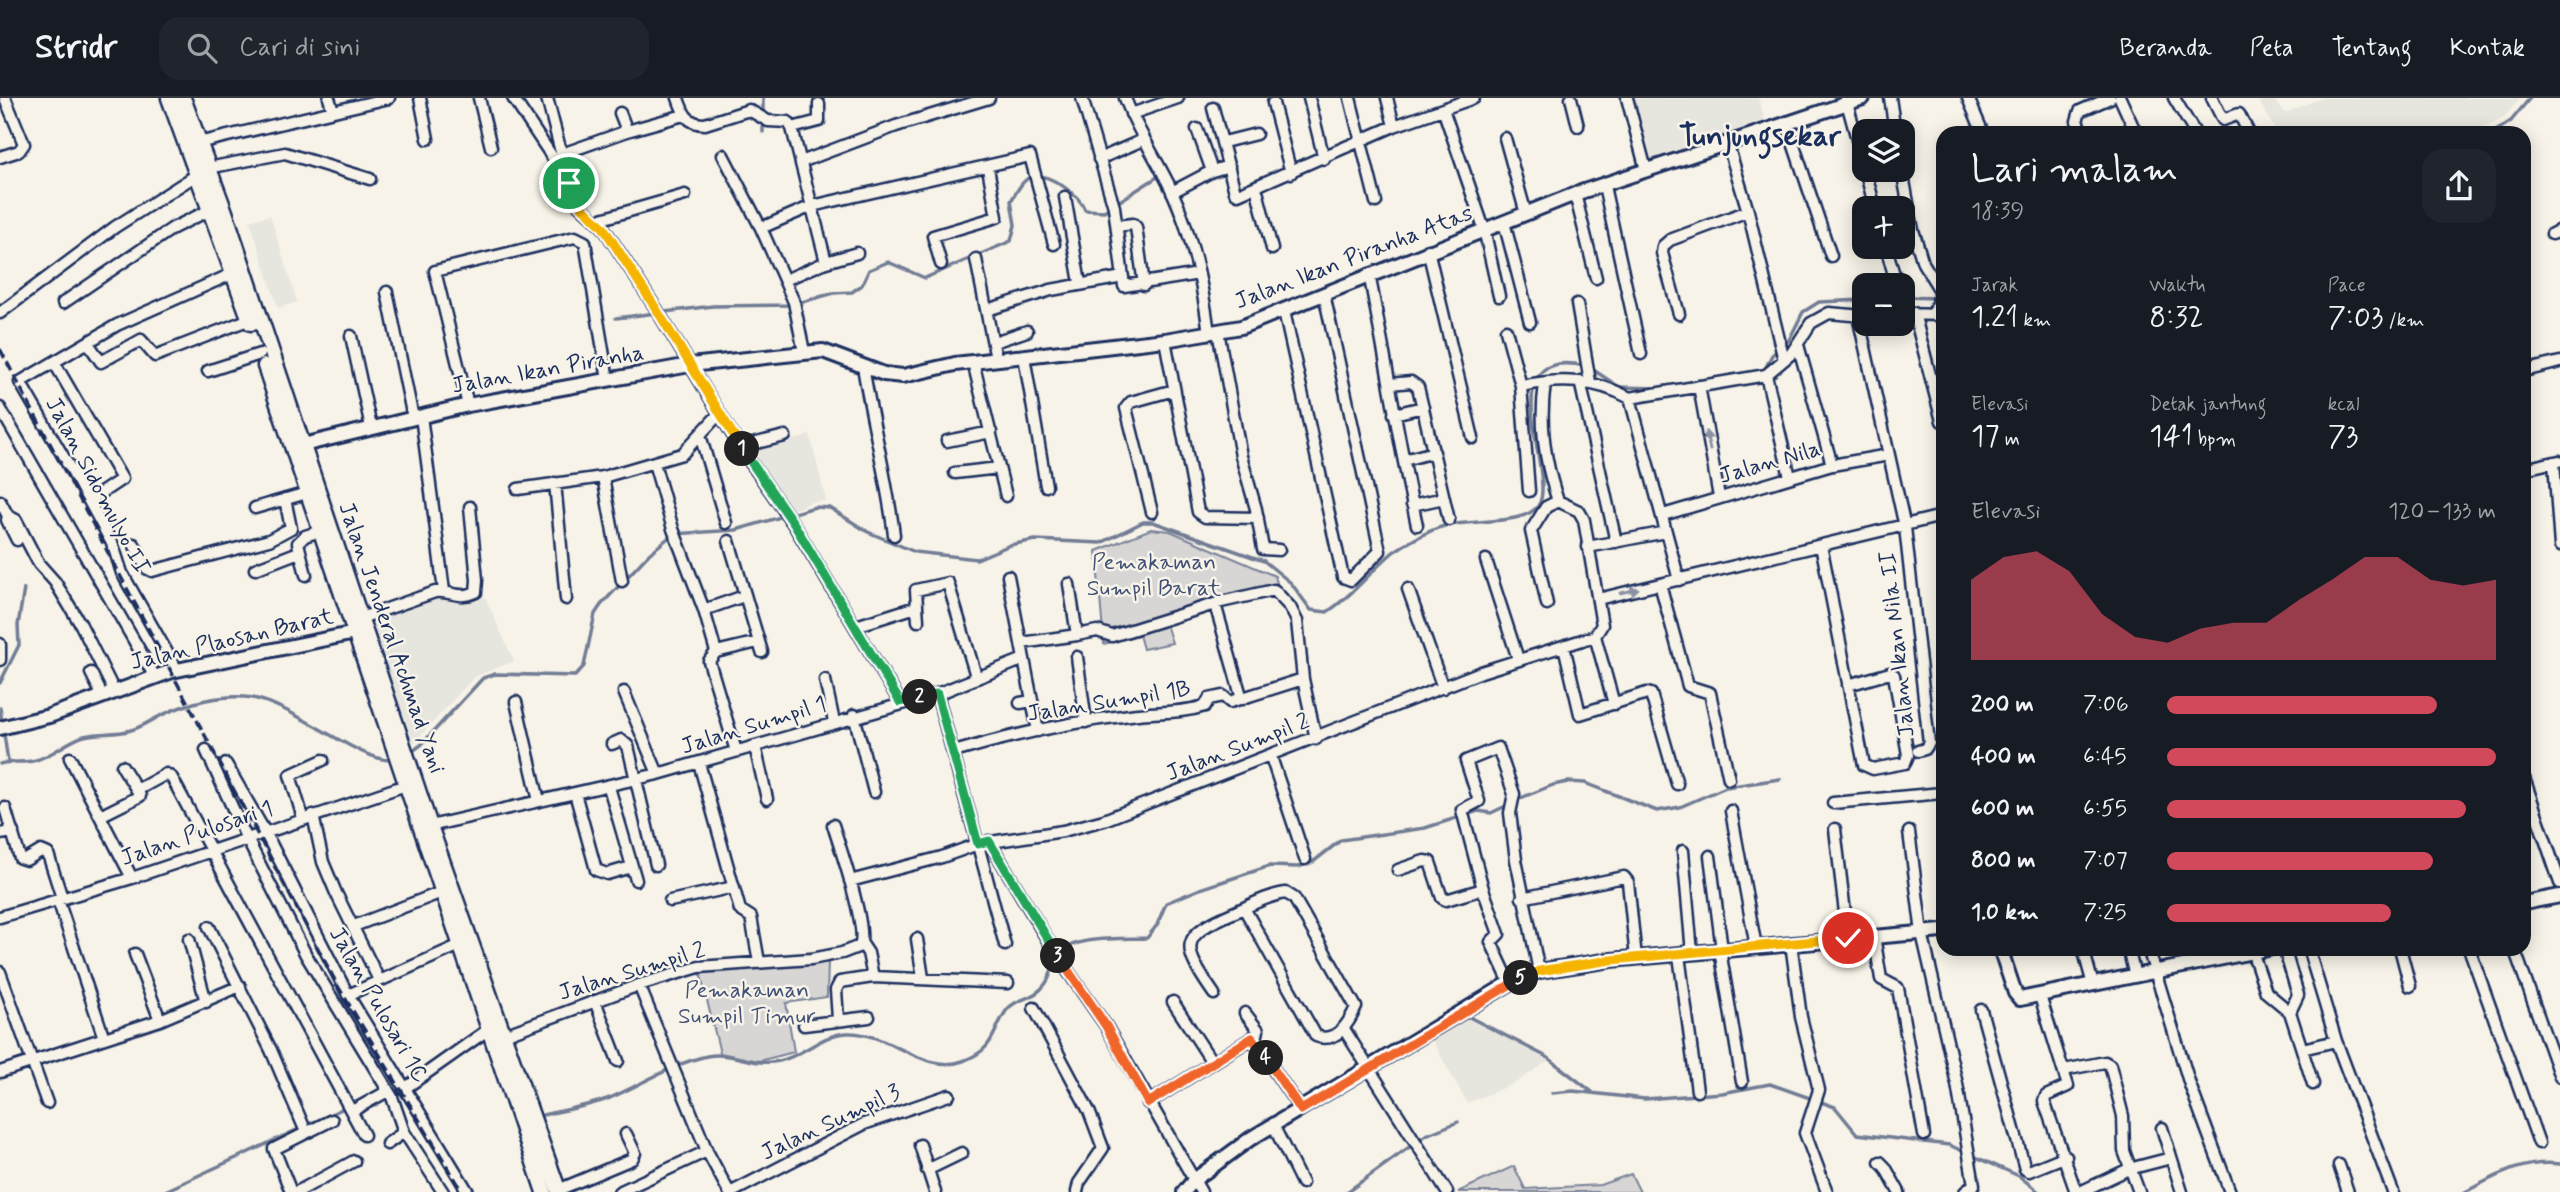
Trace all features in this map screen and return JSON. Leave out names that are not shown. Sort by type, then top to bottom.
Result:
[{"type":"main road","name":"Jalan Jenderal Achmad Yani","points":[[169,98],[203,171],[303,445],[362,618],[442,892],[489,1029],[553,1191]]},
{"type":"main road","name":"Jalan Jenderal Achmad Yani","points":[[183,98],[198,142],[212,209],[260,354],[355,633],[400,750]]},
{"type":"main road","name":"Jalan Jenderal Achmad Yani","points":[[406,774],[430,826],[504,1035],[553,1191]]},
{"type":"main road","points":[[489,1029],[553,1191]]},
{"type":"main road","points":[[517,1072],[531,1140]]},
{"type":"street","points":[[0,157],[19,150],[24,144],[5,98]]},
{"type":"street","points":[[329,98],[333,111]]},
{"type":"street","points":[[198,142],[389,98]]},
{"type":"street","points":[[420,98],[428,139]]},
{"type":"street","points":[[479,98],[491,147]]},
{"type":"street","points":[[513,98],[569,183],[579,204],[596,219],[655,307],[740,447],[794,524],[900,702]]},
{"type":"street","points":[[547,98],[569,183]]},
{"type":"street","points":[[678,98],[684,115],[692,122],[705,124],[760,116],[785,120],[792,128],[826,262]]},
{"type":"street","points":[[801,162],[896,126],[989,98]]},
{"type":"street","points":[[1082,98],[1113,204],[1123,277],[1127,288],[1199,274]]},
{"type":"street","points":[[1125,98],[1134,113],[1143,140],[1172,192],[1199,274],[1264,550],[1279,550]]},
{"type":"street","points":[[1134,113],[1178,98]]},
{"type":"street","points":[[1309,98],[1324,159]]},
{"type":"street","points":[[1350,98],[1376,202]]},
{"type":"street","points":[[1387,98],[1394,127]]},
{"type":"street","points":[[1213,108],[1237,194],[1394,127],[1474,98]]},
{"type":"street","points":[[1571,98],[1578,127]]},
{"type":"street","points":[[1627,98],[1646,170]]},
{"type":"street","name":"Jalan Ikan Piranha Atas","points":[[804,352],[829,352],[884,374],[903,376],[974,362],[1213,332],[1284,311],[1368,274],[1575,194],[1846,101],[1863,98]]},
{"type":"street","points":[[1890,98],[1893,119]]},
{"type":"street","points":[[1968,98],[1980,126]]},
{"type":"street","points":[[2079,126],[2077,121],[2080,111],[2110,98]]},
{"type":"street","points":[[2120,98],[2133,126]]},
{"type":"street","points":[[2174,98],[2191,126]]},
{"type":"street","points":[[2212,98],[2223,120],[2239,114],[2245,126]]},
{"type":"street","points":[[1846,101],[1852,123]]},
{"type":"street","points":[[1273,103],[1291,173]]},
{"type":"street","points":[[792,128],[820,121],[819,104]]},
{"type":"street","points":[[1443,109],[1484,229],[1499,296]]},
{"type":"street","points":[[620,113],[627,131]]},
{"type":"street","points":[[562,154],[627,131],[684,115]]},
{"type":"street","points":[[1786,122],[1831,256]]},
{"type":"street","points":[[1198,129],[1212,171]]},
{"type":"street","points":[[1224,142],[1256,134]]},
{"type":"street","points":[[1504,138],[1526,214]]},
{"type":"street","points":[[1099,159],[1143,140]]},
{"type":"street","points":[[1727,142],[1748,211],[1777,344],[1783,359]]},
{"type":"street","points":[[0,313],[115,227],[203,171],[285,153],[370,179]]},
{"type":"street","points":[[723,155],[785,280],[795,305],[804,352]]},
{"type":"street","points":[[761,228],[812,206],[988,168],[1028,156],[1036,173],[1054,244]]},
{"type":"street","points":[[1172,192],[1212,171],[1229,166]]},
{"type":"street","points":[[942,264],[933,236],[997,217],[988,168]]},
{"type":"street","points":[[1904,182],[1916,241],[1923,263],[1936,284]]},
{"type":"street","points":[[1604,186],[1641,354]]},
{"type":"street","points":[[1256,187],[1272,249]]},
{"type":"street","points":[[1575,194],[1596,278]]},
{"type":"street","points":[[596,219],[685,195]]},
{"type":"street","points":[[1065,197],[1080,283]]},
{"type":"street","points":[[63,303],[173,228],[212,209]]},
{"type":"street","points":[[1679,314],[1662,253],[1663,246],[1670,240],[1748,211]]},
{"type":"street","points":[[1504,222],[1530,322]]},
{"type":"street","points":[[1117,226],[1133,224],[1136,227],[1144,285]]},
{"type":"street","points":[[468,405],[435,271],[575,237],[585,243],[608,380]]},
{"type":"street","points":[[1428,250],[1473,438]]},
{"type":"street","points":[[785,280],[826,262],[857,253]]},
{"type":"street","points":[[976,259],[996,359]]},
{"type":"street","name":"Jalan Sidomulyo II","points":[[177,670],[122,573],[113,545],[89,501],[20,384],[117,325],[234,273]]},
{"type":"street","points":[[1368,274],[1417,525]]},
{"type":"street","points":[[987,310],[1080,283],[1123,277]]},
{"type":"street","points":[[387,292],[417,417],[444,591]]},
{"type":"street","points":[[1284,311],[1340,566],[1346,580],[1351,580],[1380,551],[1324,294]]},
{"type":"street","points":[[1577,304],[1587,362],[1586,380],[1616,542]]},
{"type":"street","points":[[1915,313],[1936,311]]},
{"type":"street","points":[[1525,385],[1586,380],[1630,398],[1766,375],[1798,345],[1803,331],[1829,313],[1852,315]]},
{"type":"street","points":[[1915,317],[1936,398]]},
{"type":"street","points":[[88,343],[101,362],[141,340],[155,356],[250,320]]},
{"type":"street","points":[[1506,330],[1525,385],[1529,491]]},
{"type":"street","points":[[994,342],[1027,331]]},
{"type":"street","points":[[351,336],[371,427]]},
{"type":"street","points":[[1865,336],[1905,527]]},
{"type":"street","points":[[1165,340],[1200,516],[1258,518]]},
{"type":"street","points":[[1798,345],[1832,465]]},
{"type":"street","name":"Jalan Ikan Piranha","points":[[303,445],[468,405],[690,365],[804,352]]},
{"type":"street","points":[[208,371],[260,354]]},
{"type":"street","points":[[1024,356],[1046,485]]},
{"type":"street","points":[[54,362],[122,479],[89,501]]},
{"type":"street","points":[[974,362],[1006,496]]},
{"type":"street","points":[[2531,369],[2560,362]]},
{"type":"street","points":[[863,366],[873,431],[890,497],[894,535]]},
{"type":"street","points":[[1766,375],[1790,477]]},
{"type":"street","points":[[1390,384],[1416,384],[1449,520]]},
{"type":"street","points":[[1544,384],[1540,415],[1550,479],[1558,501],[1579,511],[1584,520],[1601,625],[1595,636],[1614,704]]},
{"type":"street","points":[[1699,386],[1720,497]]},
{"type":"street","points":[[1152,512],[1126,408],[1131,402],[1174,390]]},
{"type":"street","points":[[1630,398],[1679,579]]},
{"type":"street","points":[[1394,414],[1423,407]]},
{"type":"street","points":[[0,408],[155,677]]},
{"type":"street","points":[[518,489],[603,477],[682,454],[719,414]]},
{"type":"street","points":[[947,441],[991,432]]},
{"type":"street","points":[[700,435],[726,523]]},
{"type":"street","points":[[740,447],[785,436]]},
{"type":"street","points":[[1404,460],[1434,452]]},
{"type":"street","name":"Jalan Nila","points":[[1662,515],[1832,465],[1889,455]]},
{"type":"street","points":[[2531,468],[2557,462],[2560,546]]},
{"type":"street","points":[[654,463],[673,529],[705,610],[716,652]]},
{"type":"street","points":[[955,473],[999,468]]},
{"type":"street","points":[[603,477],[622,581]]},
{"type":"street","points":[[555,484],[566,599]]},
{"type":"street","points":[[255,508],[307,493]]},
{"type":"street","points":[[1412,505],[1444,498]]},
{"type":"street","points":[[134,544],[146,568],[152,571],[269,540],[291,528],[285,499]]},
{"type":"street","points":[[1547,604],[1531,531],[1546,508],[1558,501]]},
{"type":"street","points":[[0,502],[17,540]]},
{"type":"street","points":[[362,618],[422,595],[444,591],[461,597],[477,589],[470,507]]},
{"type":"street","points":[[8,516],[16,520],[39,564],[55,582],[81,625],[108,693]]},
{"type":"street","points":[[1598,599],[1936,518]]},
{"type":"street","name":"Jalan Ikan Nila II","points":[[1905,527],[1928,743],[1927,748],[1918,751]]},
{"type":"street","points":[[306,575],[299,552],[299,539],[320,531]]},
{"type":"street","points":[[1588,547],[1666,531]]},
{"type":"street","points":[[729,541],[760,647],[716,652],[709,661],[736,751]]},
{"type":"street","points":[[1821,546],[1848,685],[1864,766],[1873,769],[1905,763],[1908,755],[1894,675],[1891,673],[1848,685]]},
{"type":"street","points":[[255,569],[299,552]]},
{"type":"street","points":[[1486,560],[1518,659]]},
{"type":"street","points":[[1007,576],[1038,731]]},
{"type":"street","points":[[918,621],[916,590],[947,583],[976,676]]},
{"type":"street","points":[[1069,584],[1077,635]]},
{"type":"street","points":[[1660,584],[1688,686],[1710,693],[1729,779]]},
{"type":"street","points":[[1408,589],[1443,688]]},
{"type":"street","points":[[1022,643],[1097,631],[1112,636],[1215,604],[1274,590],[1290,607],[1297,621],[1303,679],[1316,739]]},
{"type":"street","points":[[705,610],[744,596]]},
{"type":"street","points":[[1215,604],[1241,699]]},
{"type":"street","points":[[856,626],[916,607]]},
{"type":"street","name":"Jalan Plaosan Barat","points":[[0,728],[177,670],[355,633]]},
{"type":"street","name":"Jalan Sumpil 2","points":[[850,881],[943,857],[989,841],[1063,831],[1104,820],[1518,659],[1595,636]]},
{"type":"street","points":[[0,644],[0,660]]},
{"type":"street","points":[[1564,646],[1580,714],[1651,694],[1677,784]]},
{"type":"street","points":[[1077,657],[1086,722]]},
{"type":"street","name":"Jalan Sumpil 1","points":[[430,826],[609,787],[699,763],[854,715],[937,694],[1022,659]]},
{"type":"street","points":[[91,673],[108,693]]},
{"type":"street","name":"Jalan Sumpil 1B","points":[[954,752],[1086,722],[1133,714],[1191,710],[1221,696],[1229,702],[1303,679]]},
{"type":"street","points":[[825,680],[834,722]]},
{"type":"street","points":[[624,692],[659,774]]},
{"type":"street","points":[[937,694],[1005,945]]},
{"type":"street","points":[[1020,703],[1032,701]]},
{"type":"street","points":[[516,702],[539,801]]},
{"type":"street","points":[[854,715],[874,792]]},
{"type":"street","points":[[612,744],[621,740],[625,742],[637,780],[656,865]]},
{"type":"street","points":[[516,749],[526,745]]},
{"type":"street","points":[[755,746],[767,799]]},
{"type":"street","points":[[1510,983],[1491,942],[1500,935],[1483,889],[1463,808],[1479,801],[1465,761],[1498,748],[1514,794],[1512,804],[1522,898],[1539,971]]},
{"type":"street","points":[[206,750],[246,838],[332,1002],[388,1091],[404,1132],[443,1192]]},
{"type":"street","points":[[1271,757],[1305,859]]},
{"type":"street","points":[[71,758],[132,878]]},
{"type":"street","points":[[323,760],[290,775],[308,816],[323,862],[379,980]]},
{"type":"street","points":[[699,763],[740,911],[751,917],[759,961]]},
{"type":"street","name":"Jalan Pulosari 1C","points":[[226,764],[265,832],[348,995],[468,1192]]},
{"type":"street","points":[[100,817],[140,796],[122,766]]},
{"type":"street","points":[[137,790],[166,774],[210,850],[363,1135]]},
{"type":"street","name":"Jalan Pulosari 1","points":[[0,917],[132,878],[265,832],[406,774]]},
{"type":"street","points":[[609,787],[636,880]]},
{"type":"street","points":[[575,793],[596,870],[607,874],[631,867]]},
{"type":"street","points":[[1833,803],[1936,794]]},
{"type":"street","points":[[2531,798],[2560,883]]},
{"type":"street","points":[[5,808],[21,859],[26,860],[41,851],[48,854],[104,1038]]},
{"type":"street","points":[[1731,811],[1756,947]]},
{"type":"street","points":[[834,825],[850,881],[859,946],[870,957],[873,977]]},
{"type":"street","points":[[1835,829],[1848,938]]},
{"type":"street","points":[[0,834],[13,832]]},
{"type":"street","points":[[1909,832],[1922,933],[1957,1084],[1974,1186],[1968,1191]]},
{"type":"street","points":[[989,841],[1056,954],[1106,1026],[1198,1186]]},
{"type":"street","points":[[1684,851],[1692,953]]},
{"type":"street","points":[[1710,856],[1721,950],[1742,1082]]},
{"type":"street","points":[[1398,870],[1430,862],[1442,898],[1447,900],[1483,889]]},
{"type":"street","points":[[1522,898],[1625,877],[1628,882],[1636,958]]},
{"type":"street","points":[[670,901],[734,887]]},
{"type":"street","points":[[354,926],[442,892]]},
{"type":"street","points":[[1214,994],[1192,961],[1190,942],[1198,928],[1244,908],[1282,893],[1294,898],[1356,1007],[1344,1028],[1329,1038],[1316,1036],[1244,908]]},
{"type":"street","points":[[2531,902],[2560,896]]},
{"type":"street","points":[[209,927],[240,986],[304,1127]]},
{"type":"street","points":[[1184,1192],[1198,1186],[1273,1125],[1510,983],[1539,971],[1636,958],[1936,931]]},
{"type":"street","points":[[1874,936],[1883,981],[1896,986],[1924,1135]]},
{"type":"street","points":[[189,939],[206,1002]]},
{"type":"street","points":[[917,939],[923,978]]},
{"type":"street","points":[[1791,943],[1801,1017],[1819,1090],[1806,1136],[1827,1192]]},
{"type":"street","points":[[348,995],[460,945]]},
{"type":"street","name":"Jalan Sumpil 2","points":[[504,1035],[639,985],[699,967],[811,959],[859,946]]},
{"type":"street","points":[[135,954],[160,1020]]},
{"type":"street","points":[[1679,954],[1698,1091]]},
{"type":"street","points":[[2003,956],[2017,997],[2040,996],[2228,956]]},
{"type":"street","points":[[2085,956],[2093,985]]},
{"type":"street","points":[[2130,956],[2135,976]]},
{"type":"street","points":[[2150,956],[2190,1085],[2230,1192]]},
{"type":"street","points":[[2253,956],[2267,994],[2290,1012],[2313,1084]]},
{"type":"street","points":[[2286,956],[2298,995],[2290,1012]]},
{"type":"street","points":[[2310,956],[2336,1041],[2393,1192]]},
{"type":"street","points":[[2402,956],[2410,986]]},
{"type":"street","points":[[2472,956],[2539,1143]]},
{"type":"street","points":[[2517,956],[2560,1077]]},
{"type":"street","points":[[0,972],[47,1102]]},
{"type":"street","points":[[838,1019],[837,984],[873,977],[1008,983]]},
{"type":"street","points":[[639,985],[707,1151],[735,1191]]},
{"type":"street","points":[[0,1072],[160,1020],[240,986]]},
{"type":"street","points":[[2040,996],[2068,1087],[2046,1096],[2044,1101],[2078,1192],[2129,1168],[2171,1158]]},
{"type":"street","points":[[595,1001],[618,1061]]},
{"type":"street","points":[[1172,1002],[1212,1062]]},
{"type":"street","points":[[1034,1008],[1088,1111],[1103,1148],[1079,1183],[1077,1192]]},
{"type":"street","points":[[1981,1010],[2025,1169],[2029,1171],[2066,1156]]},
{"type":"street","points":[[1148,1103],[1252,1038],[1258,1031],[1245,1013]]},
{"type":"street","points":[[804,1025],[869,1017]]},
{"type":"street","points":[[1344,1028],[1447,1192]]},
{"type":"street","points":[[402,1085],[489,1029]]},
{"type":"street","points":[[1252,1038],[1301,1110]]},
{"type":"street","points":[[2302,1049],[2336,1041]]},
{"type":"street","points":[[2064,1070],[2105,1062],[2109,1064],[2123,1116],[2124,1152],[2139,1192]]},
{"type":"street","points":[[349,1106],[388,1091]]},
{"type":"street","name":"Jalan Sumpil 3","points":[[735,1191],[864,1124],[948,1095]]},
{"type":"street","points":[[291,1192],[274,1149],[304,1127],[332,1120]]},
{"type":"street","points":[[1273,1125],[1302,1184]]},
{"type":"street","points":[[2162,1128],[2182,1192]]},
{"type":"street","points":[[387,1144],[404,1132]]},
{"type":"street","points":[[553,1191],[632,1159],[635,1153],[626,1134]]},
{"type":"street","points":[[920,1145],[935,1192]]},
{"type":"street","points":[[619,1192],[707,1151]]},
{"type":"street","points":[[927,1170],[962,1153]]},
{"type":"street","points":[[297,1192],[354,1161]]},
{"type":"street","points":[[1880,1162],[1899,1192]]},
{"type":"street","points":[[2339,1165],[2348,1192]]},
{"type":"shaded area","points":[[1632,98],[1758,98],[1765,120],[1650,162]]},
{"type":"shaded area","points":[[2257,98],[2272,98],[2285,113],[2322,98],[2521,98],[2505,116],[2486,126],[2273,126]]},
{"type":"shaded area","points":[[270,215],[297,302],[278,308],[250,221]]},
{"type":"shaded area","points":[[810,435],[826,501],[812,502],[790,511],[754,452]]},
{"type":"shaded area","points":[[483,593],[514,661],[474,677],[414,743],[366,614],[436,596],[453,600]]},
{"type":"shaded area","points":[[1466,1018],[1548,1061],[1517,1082],[1467,1103],[1431,1038]]},
{"type":"green space","name":"Pemakaman Sumpil Barat","points":[[1151,529],[1170,531],[1275,576],[1279,590],[1165,621],[1172,643],[1143,649],[1139,635],[1104,644],[1096,551]]},
{"type":"green space","name":"Pemakaman Sumpil Timur","points":[[828,961],[827,997],[786,1003],[794,1052],[759,1061],[720,1053],[700,972],[740,966]]},
{"type":"green space","points":[[1514,1166],[1525,1189],[1600,1185],[1631,1174],[1640,1192],[1458,1192]]},
{"type":"waterway","points":[[763,98],[763,132]]},
{"type":"waterway","points":[[2504,126],[2530,98]]},
{"type":"waterway","points":[[616,318],[713,306],[791,305],[834,293],[852,292],[862,285],[869,270],[888,262],[925,278],[1011,241],[1015,225],[1011,201],[1022,184],[1032,176],[1046,178],[1063,186],[1077,198],[1085,210],[1104,211],[1162,174]]},
{"type":"waterway","points":[[1915,297],[1936,298]]},
{"type":"waterway","points":[[1763,373],[1772,355],[1789,340],[1803,312],[1819,302],[1852,301]]},
{"type":"waterway","points":[[410,753],[421,745],[483,678],[495,674],[575,676],[584,666],[595,614],[601,605],[649,554],[673,534],[736,530],[815,507],[830,508],[868,532],[915,552],[977,559],[1010,545],[1035,540],[1101,543],[1143,522],[1153,522],[1264,561],[1291,583],[1311,610],[1327,612],[1394,552],[1422,535],[1452,524],[1520,517],[1538,506],[1542,491],[1533,417],[1533,393],[1539,375],[1556,365],[1585,366]]},
{"type":"waterway","points":[[1592,369],[1619,387],[1659,388]]},
{"type":"waterway","points":[[1666,387],[1738,375]]},
{"type":"waterway","points":[[0,683],[19,645],[18,625],[24,589]]},
{"type":"waterway","points":[[0,764],[36,760],[84,736],[131,730],[181,707],[229,697],[253,698],[270,703],[364,753],[393,760]]},
{"type":"waterway","points":[[0,708],[8,761]]},
{"type":"waterway","points":[[1516,800],[1553,785],[1585,783],[1657,811],[1680,807],[1726,787],[1780,779]]},
{"type":"waterway","points":[[543,1115],[610,1098],[669,1069],[707,1056],[761,1062],[779,1061],[838,1034],[862,1034],[877,1038],[934,1062],[949,1064],[963,1061],[987,1046],[1009,1007],[1045,985],[1056,957],[1072,945],[1098,940],[1147,938],[1157,925],[1166,903],[1270,866],[1298,867],[1313,862],[1341,840],[1425,828],[1478,811],[1491,813],[1510,804]]},
{"type":"waterway","points":[[1471,1018],[1547,1057],[1592,1092]]},
{"type":"waterway","points":[[1552,1093],[1573,1091],[1645,1099],[1722,1093],[1770,1084],[1835,1107],[1857,1134],[1949,1145],[2019,1176],[2039,1192]]},
{"type":"waterway","points":[[163,1192],[374,1094]]},
{"type":"waterway","points":[[1347,1192],[1426,1135],[1458,1122]]},
{"type":"waterway","points":[[2465,1192],[2522,1166],[2560,1164]]},
{"type":"railway","points":[[0,349],[339,988],[463,1192]]},
{"type":"district","name":"Tunjungsekar","points":[[1760,136]]},
{"type":"route","points":[[569,183],[579,204],[598,220],[605,230],[740,447],[772,489],[900,702],[937,694],[978,844],[989,841],[1056,954],[1106,1026],[1148,1103],[1252,1038],[1301,1110],[1510,983],[1539,971],[1611,960],[1848,938]]}]
